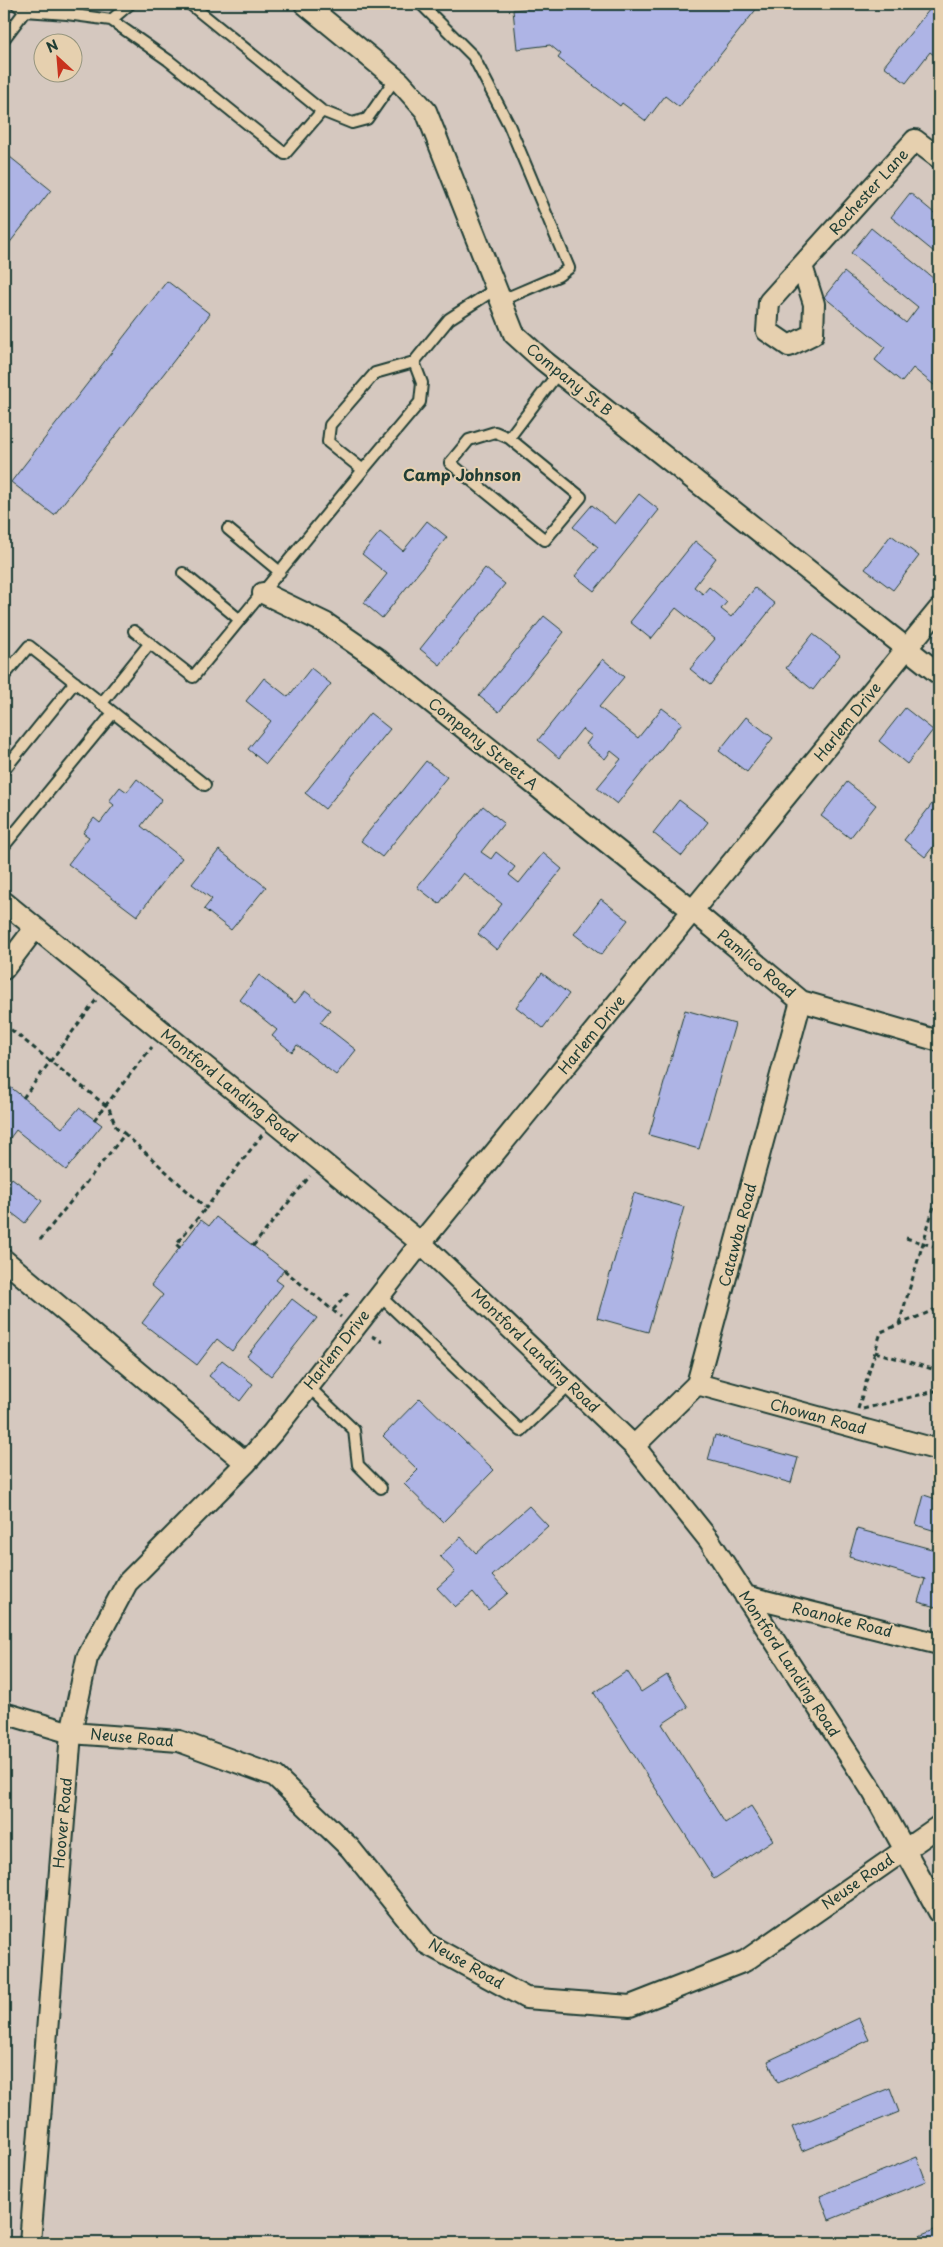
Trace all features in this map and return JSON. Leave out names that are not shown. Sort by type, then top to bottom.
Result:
[{"type":"street","name":"Company St B","points":[[304,4],[374,59],[426,111],[514,334],[558,372],[939,674]]},
{"type":"street","name":"Rochester Lane","points":[[802,266],[915,140],[939,158]]},
{"type":"street","name":"Company Street A","points":[[263,593],[325,623],[376,658],[693,911]]},
{"type":"street","name":"Harlem Drive","points":[[246,1463],[309,1387],[421,1243],[908,649],[939,608]]},
{"type":"street","name":"Montford Landing Road","points":[[4,902],[421,1243],[634,1446],[709,1540],[873,1792],[939,1912]]},
{"type":"street","name":"Pamlico Road","points":[[693,911],[801,1001],[939,1041]]},
{"type":"street","points":[[4,968],[35,928]]},
{"type":"street","name":"Catawba Road","points":[[697,1384],[801,1001]]},
{"type":"street","points":[[4,1260],[246,1463]]},
{"type":"street","points":[[634,1446],[697,1384]]},
{"type":"street","name":"Chowan Road","points":[[697,1384],[939,1450]]},
{"type":"street","name":"Hoover Road","points":[[30,2243],[71,1733],[87,1658],[127,1583],[246,1463]]},
{"type":"street","name":"Roanoke Road","points":[[745,1596],[939,1644]]},
{"type":"street","name":"Neuse Road","points":[[4,1713],[71,1733],[179,1741],[275,1776],[350,1848],[427,1944],[526,1998],[630,2006],[737,1965],[746,1961],[939,1826]]},
{"type":"lane","points":[[16,4],[26,11],[68,9],[112,20],[168,60],[285,154],[322,111]]},
{"type":"lane","points":[[112,20],[130,4]]},
{"type":"lane","points":[[190,4],[322,111],[352,123],[368,119],[395,79]]},
{"type":"lane","points":[[363,470],[328,442],[330,425],[375,372],[414,362],[449,319],[499,294],[558,276],[569,268],[509,125],[473,56],[421,4]]},
{"type":"lane","points":[[4,39],[26,11]]},
{"type":"lane","points":[[134,631],[193,677],[420,402],[422,383],[414,362]]},
{"type":"lane","points":[[510,438],[558,372]]},
{"type":"lane","points":[[494,432],[510,438],[581,497],[545,540],[450,463],[469,440],[494,432]]},
{"type":"lane","points":[[228,529],[280,572]]},
{"type":"lane","points":[[183,573],[240,620]]},
{"type":"lane","points":[[102,704],[150,643]]},
{"type":"lane","points":[[4,676],[29,646],[205,785]]},
{"type":"lane","points":[[4,770],[75,682]]},
{"type":"lane","points":[[6,839],[113,713]]},
{"type":"lane","points":[[380,1296],[521,1431],[570,1384]]},
{"type":"lane","points":[[309,1387],[354,1430],[358,1465],[381,1488]]},
{"type":"path","points":[[23,1098],[106,986]]},
{"type":"path","points":[[4,1024],[106,1105],[116,1127],[206,1208]]},
{"type":"path","points":[[94,1120],[164,1033]]},
{"type":"path","points":[[180,1248],[176,1244],[273,1122]]},
{"type":"path","points":[[939,1123],[934,1141],[939,1149]]},
{"type":"path","points":[[40,1240],[125,1134]]},
{"type":"path","points":[[254,1246],[322,1162]]},
{"type":"path","points":[[899,1324],[939,1189]]},
{"type":"path","points":[[906,1238],[939,1248]]},
{"type":"path","points":[[284,1270],[356,1327],[382,1342]]},
{"type":"path","points":[[333,1310],[349,1292]]},
{"type":"path","points":[[939,1308],[881,1332],[858,1411],[939,1390]]},
{"type":"path","points":[[875,1352],[939,1371]]},
{"type":"building","points":[[530,4],[754,4],[758,7],[679,107],[665,96],[646,121],[622,103],[620,106],[558,58],[561,54],[550,45],[517,49],[513,10],[535,8]]},
{"type":"building","points":[[934,4],[939,4],[939,59],[930,52],[906,83],[884,66]]},
{"type":"building","points":[[10,157],[51,190],[4,250],[4,165]]},
{"type":"building","points":[[910,193],[939,217],[939,256],[891,217]]},
{"type":"building","points":[[871,228],[939,283],[939,333],[932,342],[939,349],[939,389],[913,368],[902,382],[875,360],[885,347],[824,297],[844,272],[906,323],[918,307],[851,253]]},
{"type":"building","points":[[167,281],[210,314],[54,515],[11,482]]},
{"type":"building","points":[[639,494],[659,510],[594,591],[575,576],[598,547],[573,527],[592,505],[615,524]]},
{"type":"building","points":[[427,521],[447,537],[382,618],[364,603],[387,574],[362,554],[380,532],[403,551]]},
{"type":"building","points":[[891,535],[919,556],[893,590],[865,569]]},
{"type":"building","points":[[695,541],[716,558],[694,587],[703,594],[709,587],[727,602],[721,609],[731,617],[755,588],[775,604],[710,685],[690,669],[715,639],[676,608],[651,639],[630,622]]},
{"type":"building","points":[[485,568],[505,584],[440,665],[420,649]]},
{"type":"building","points":[[544,616],[564,632],[499,712],[479,696]]},
{"type":"building","points":[[813,634],[840,655],[813,690],[786,668]]},
{"type":"building","points":[[603,659],[624,677],[599,707],[638,738],[662,708],[682,723],[617,804],[597,788],[621,759],[611,751],[605,759],[586,744],[592,736],[582,729],[559,758],[538,740]]},
{"type":"building","points":[[311,668],[331,684],[266,764],[248,749],[271,721],[246,701],[264,678],[288,697]]},
{"type":"building","points":[[905,708],[933,730],[907,764],[879,741]]},
{"type":"building","points":[[370,713],[390,729],[325,809],[305,793]]},
{"type":"building","points":[[746,717],[773,738],[747,772],[719,751]]},
{"type":"building","points":[[426,761],[447,777],[382,857],[361,841]]},
{"type":"building","points":[[137,779],[162,799],[141,826],[182,858],[137,916],[68,864],[89,837],[83,833],[94,818],[100,823],[114,805],[109,801],[120,787],[127,792]]},
{"type":"building","points":[[847,782],[876,805],[850,838],[821,816]]},
{"type":"building","points":[[939,795],[939,839],[925,857],[904,840]]},
{"type":"building","points":[[679,800],[708,822],[682,856],[653,833]]},
{"type":"building","points":[[483,806],[504,823],[481,852],[491,859],[496,852],[515,867],[509,875],[519,883],[543,853],[562,869],[497,950],[478,934],[502,904],[463,873],[439,904],[417,887]]},
{"type":"building","points":[[219,850],[266,887],[231,930],[204,909],[212,899],[192,884]]},
{"type":"building","points":[[601,899],[628,920],[601,955],[574,934]]},
{"type":"building","points":[[542,973],[569,994],[543,1028],[516,1007]]},
{"type":"building","points":[[259,975],[295,1003],[305,991],[330,1010],[320,1022],[356,1050],[336,1075],[297,1045],[292,1052],[272,1036],[277,1030],[240,1000]]},
{"type":"building","points":[[685,1010],[735,1024],[699,1149],[649,1135]]},
{"type":"building","points":[[4,1082],[62,1128],[79,1108],[102,1125],[66,1170],[16,1130],[4,1146]]},
{"type":"building","points":[[12,1178],[42,1201],[25,1223],[4,1207],[4,1189]]},
{"type":"building","points":[[634,1193],[684,1207],[648,1332],[597,1318]]},
{"type":"building","points":[[216,1217],[284,1270],[276,1280],[283,1285],[232,1351],[217,1339],[197,1365],[142,1323],[163,1295],[151,1285],[201,1220],[209,1226]]},
{"type":"building","points":[[292,1299],[317,1318],[271,1376],[247,1356]]},
{"type":"building","points":[[222,1360],[253,1384],[240,1401],[209,1376]]},
{"type":"building","points":[[420,1398],[494,1470],[443,1522],[404,1484],[418,1470],[383,1436]]},
{"type":"building","points":[[715,1435],[798,1458],[791,1483],[708,1460]]},
{"type":"building","points":[[924,1495],[939,1500],[939,1532],[916,1525]]},
{"type":"building","points":[[529,1506],[548,1526],[492,1576],[508,1593],[488,1610],[473,1592],[455,1607],[437,1588],[455,1572],[440,1556],[461,1537],[476,1553]]},
{"type":"building","points":[[857,1529],[939,1551],[939,1608],[918,1602],[925,1579],[849,1557]]},
{"type":"building","points":[[627,1671],[641,1692],[667,1675],[688,1707],[662,1724],[725,1823],[751,1806],[773,1840],[714,1879],[594,1693]]},
{"type":"building","points":[[859,2018],[869,2040],[778,2083],[768,2061]]},
{"type":"building","points":[[890,2088],[899,2112],[802,2151],[792,2127]]},
{"type":"building","points":[[917,2157],[926,2181],[829,2220],[820,2196]]},
{"type":"building","points":[[939,2228],[939,2243],[902,2243]]},
{"type":"building","points":[[547,2240],[630,2243],[546,2243]]},
{"type":"district","name":"Camp Johnson","points":[[462,475]]}]
